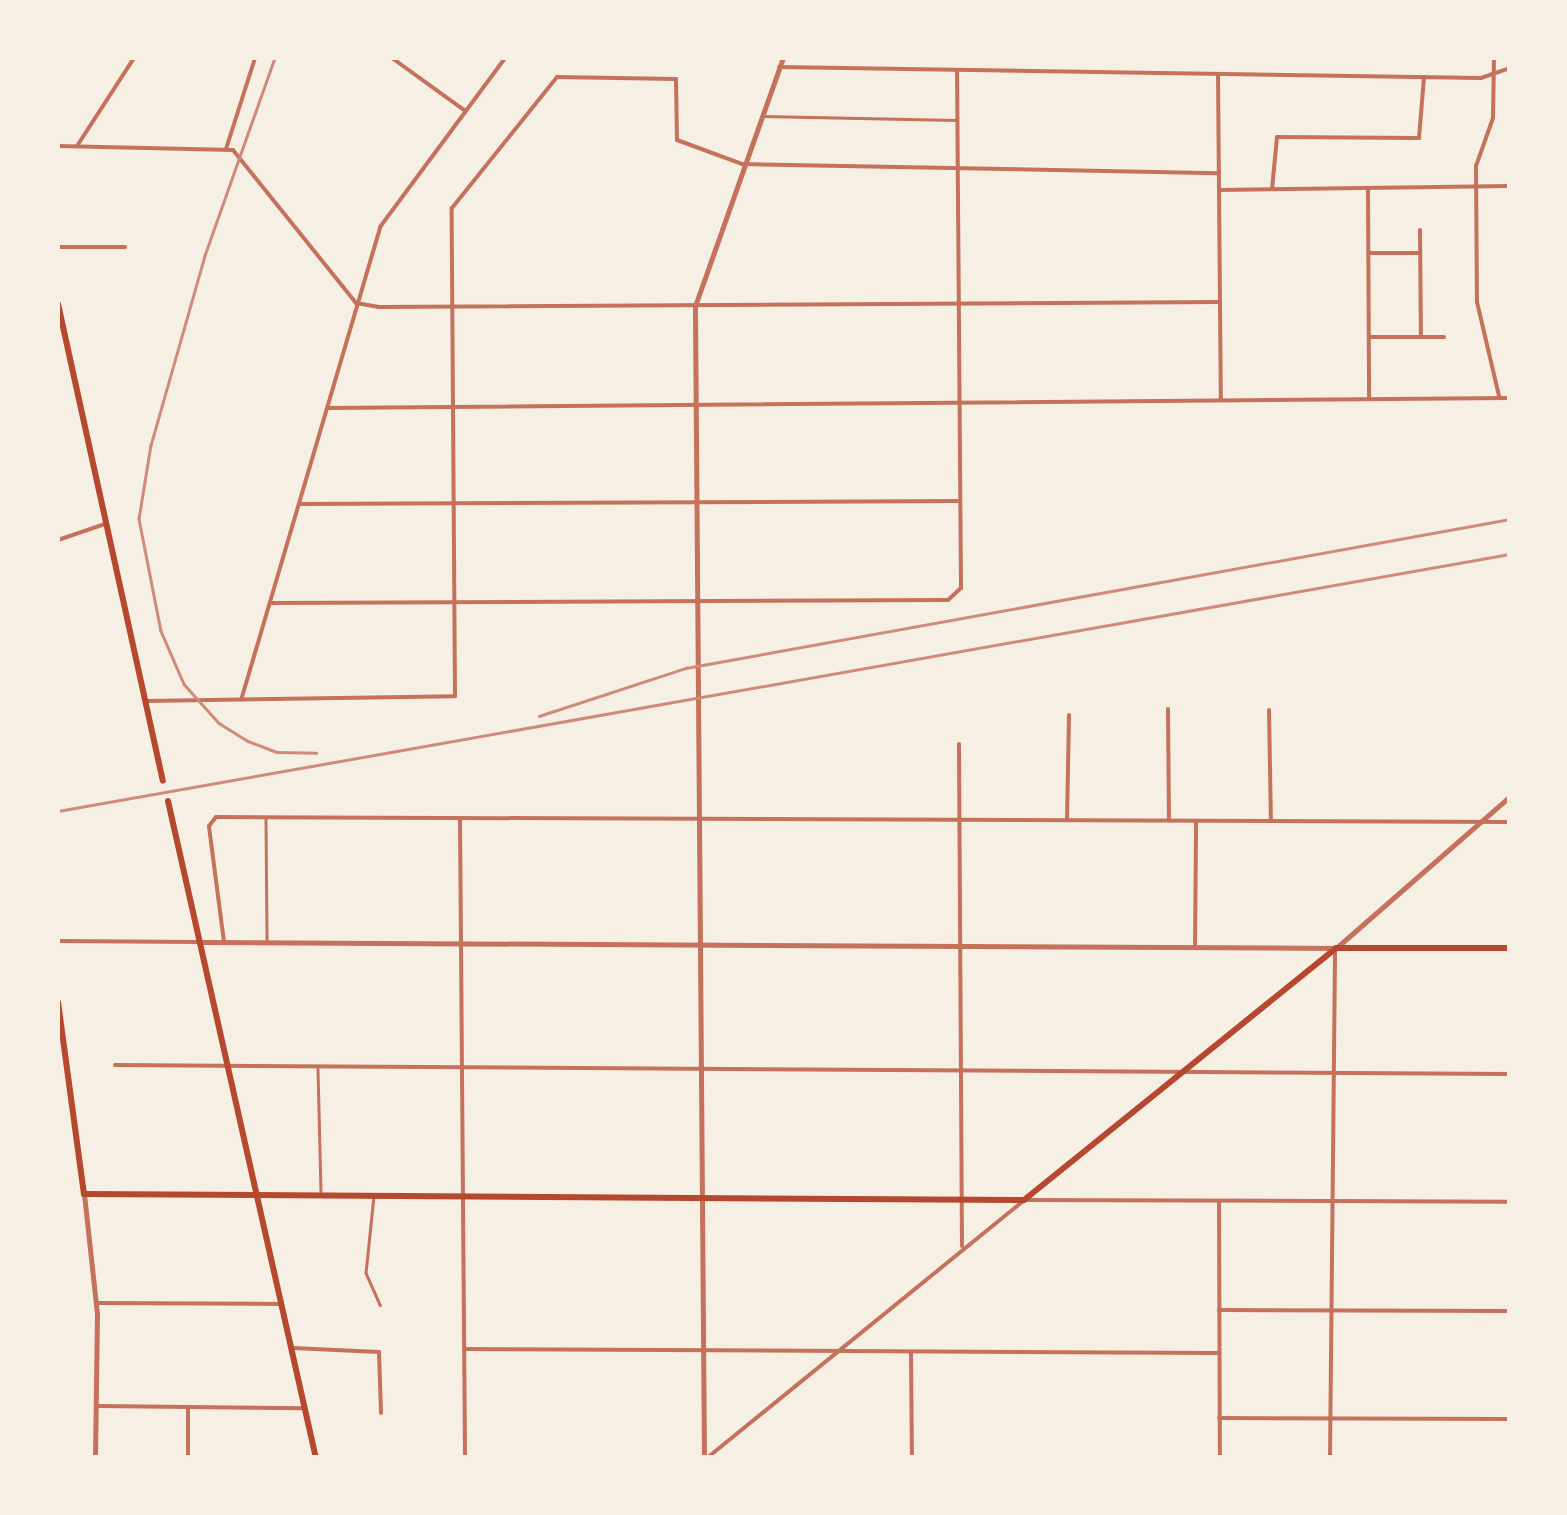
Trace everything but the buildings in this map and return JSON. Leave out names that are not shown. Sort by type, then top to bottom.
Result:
[{"type":"main road","points":[[58,304],[163,781]]},
{"type":"main road","points":[[168,801],[288,1348],[316,1458]]},
{"type":"main road","points":[[58,1002],[84,1194],[1024,1200],[1336,948],[1510,948]]},
{"type":"street","points":[[77,146],[134,58]]},
{"type":"street","points":[[226,148],[255,58]]},
{"type":"street","points":[[392,58],[464,110]]},
{"type":"street","points":[[242,699],[380,227],[504,58]]},
{"type":"street","points":[[706,1458],[695,306],[742,164],[783,58]]},
{"type":"street","points":[[1494,58],[1492,118],[1479,147],[1476,186],[1477,302],[1499,376],[1499,398]]},
{"type":"street","points":[[779,68],[1481,78],[1494,69],[1510,68]]},
{"type":"street","points":[[270,604],[698,605],[948,600],[962,588],[957,70]]},
{"type":"street","points":[[1218,75],[1221,400]]},
{"type":"street","points":[[145,700],[455,696],[452,208],[557,76],[676,79],[677,140],[742,164],[1218,173]]},
{"type":"street","points":[[1272,189],[1276,136],[1419,138],[1424,77]]},
{"type":"street","points":[[58,146],[226,148],[238,154],[356,303],[453,308],[1220,302]]},
{"type":"street","points":[[1219,190],[1510,186]]},
{"type":"street","points":[[1368,188],[1370,399]]},
{"type":"street","points":[[1420,230],[1421,337]]},
{"type":"street","points":[[58,246],[124,247]]},
{"type":"street","points":[[1368,253],[1420,253]]},
{"type":"street","points":[[1369,337],[1444,337]]},
{"type":"street","points":[[328,408],[1510,398]]},
{"type":"street","points":[[301,504],[959,501]]},
{"type":"street","points":[[58,540],[106,523]]},
{"type":"street","points":[[1168,709],[1169,820]]},
{"type":"street","points":[[1269,710],[1271,820]]},
{"type":"street","points":[[1067,820],[1069,714]]},
{"type":"street","points":[[958,744],[962,1246]]},
{"type":"street","points":[[58,942],[1336,948],[1510,796]]},
{"type":"street","points":[[224,942],[209,826],[216,817],[1510,822]]},
{"type":"street","points":[[460,818],[466,1458]]},
{"type":"street","points":[[1195,948],[1196,821]]},
{"type":"street","points":[[1330,1458],[1331,1072],[1336,948]]},
{"type":"street","points":[[115,1065],[1510,1074]]},
{"type":"street","points":[[84,1194],[96,1303],[96,1458]]},
{"type":"street","points":[[706,1458],[962,1246],[1024,1200],[1510,1202]]},
{"type":"street","points":[[1220,1200],[1220,1458]]},
{"type":"street","points":[[96,1303],[279,1304]]},
{"type":"street","points":[[1219,1310],[1510,1312]]},
{"type":"street","points":[[288,1348],[374,1348],[381,1413]]},
{"type":"street","points":[[464,1349],[1219,1353]]},
{"type":"street","points":[[911,1351],[912,1458]]},
{"type":"street","points":[[98,1406],[304,1408]]},
{"type":"street","points":[[188,1408],[188,1458]]},
{"type":"street","points":[[1219,1418],[1510,1419]]},
{"type":"lane","points":[[762,116],[957,120]]},
{"type":"lane","points":[[266,817],[267,943]]},
{"type":"lane","points":[[318,1068],[322,1196]]},
{"type":"lane","points":[[374,1196],[366,1273],[380,1304]]},
{"type":"railway","points":[[275,58],[205,256],[151,445],[139,519],[161,631],[184,684],[219,723],[248,741],[277,752],[316,753]]},
{"type":"railway","points":[[539,716],[686,668],[1510,519]]},
{"type":"railway","points":[[58,811],[1510,554]]}]
